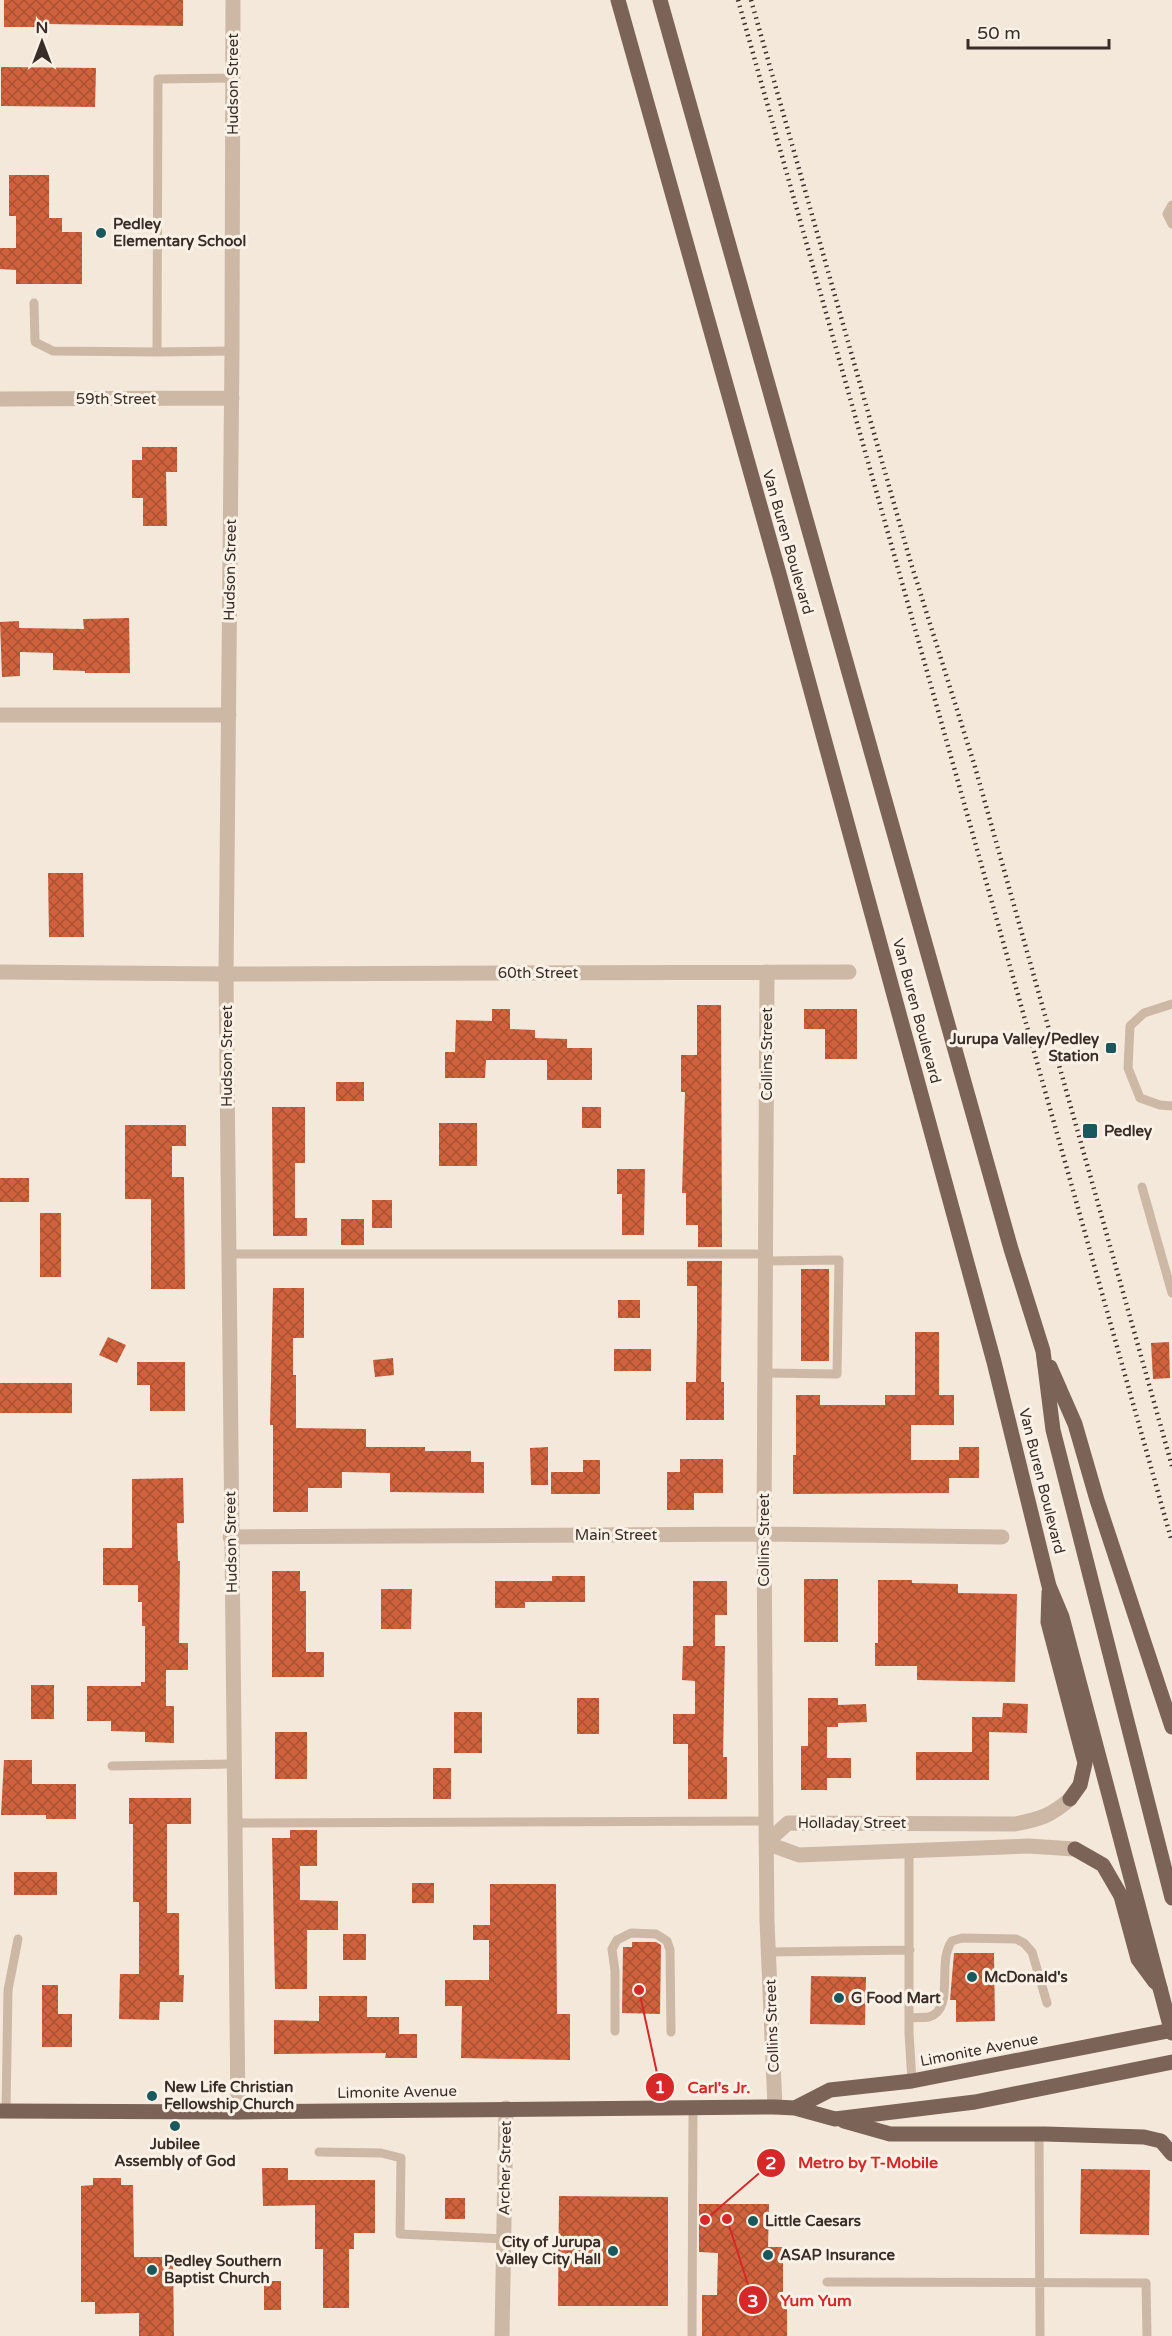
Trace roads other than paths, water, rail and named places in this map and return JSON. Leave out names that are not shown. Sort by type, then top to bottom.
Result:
[{"type":"main road","name":"Van Buren Boulevard","points":[[618,0],[786,599],[991,1351],[1049,1586],[1065,1628],[1172,2031]]},
{"type":"main road","name":"Van Buren Boulevard","points":[[660,0],[1011,1249],[1042,1351],[1053,1430],[1172,1898]]},
{"type":"main road","points":[[1042,1351],[1075,1424],[1097,1500],[1172,1727]]},
{"type":"main road","points":[[1049,1586],[1048,1622],[1085,1763],[1080,1785],[1070,1800]]},
{"type":"main road","points":[[1075,1849],[1103,1865],[1121,1896],[1138,1959],[1160,1988]]},
{"type":"main road","name":"Limonite Avenue","points":[[795,2108],[830,2090],[912,2081],[1172,2031]]},
{"type":"main road","name":"Limonite Avenue","points":[[3,2111],[238,2112],[775,2107],[795,2108],[835,2119],[975,2102],[1172,2062]]},
{"type":"main road","points":[[835,2119],[890,2134],[1144,2136],[1161,2141],[1172,2154]]},
{"type":"street","name":"Hudson Street","points":[[233,0],[226,974],[238,2112]]},
{"type":"street","name":"59th Street","points":[[0,399],[231,398]]},
{"type":"street","points":[[0,715],[229,715]]},
{"type":"street","name":"60th Street","points":[[0,972],[226,974],[849,972]]},
{"type":"street","name":"Collins Street","points":[[767,972],[764,1534],[766,1843],[775,2107]]},
{"type":"street","name":"Main Street","points":[[231,1537],[764,1534],[1002,1537]]},
{"type":"street","name":"Holladay Street","points":[[1070,1800],[1054,1813],[1036,1820],[1015,1824],[788,1823],[766,1843],[799,1855],[1028,1846],[1075,1849]]},
{"type":"street","name":"Archer Street","points":[[502,2336],[506,2108]]},
{"type":"lane","points":[[157,352],[158,79],[232,78]]},
{"type":"lane","points":[[1172,205],[1167,214],[1172,224]]},
{"type":"lane","points":[[34,303],[35,342],[53,351],[232,351]]},
{"type":"lane","points":[[1172,1004],[1144,1013],[1130,1026],[1128,1068],[1140,1098],[1172,1106]]},
{"type":"lane","points":[[1142,1187],[1172,1293]]},
{"type":"lane","points":[[228,1254],[766,1257],[839,1260],[837,1374],[765,1374]]},
{"type":"lane","points":[[112,1766],[233,1764]]},
{"type":"lane","points":[[234,1823],[766,1821]]},
{"type":"lane","points":[[909,1850],[912,2081]]},
{"type":"lane","points":[[615,2031],[615,1971],[612,1948],[617,1940],[631,1933],[656,1934],[667,1941],[670,1950],[671,2032]]},
{"type":"lane","points":[[910,2018],[929,2017],[937,2012],[944,2000],[945,1953],[952,1941],[962,1938],[1016,1939],[1024,1943],[1032,1952],[1047,2003]]},
{"type":"lane","points":[[3,2111],[8,1990],[18,1939]]},
{"type":"lane","points":[[770,1952],[910,1950]]},
{"type":"lane","points":[[692,2336],[693,2108]]},
{"type":"lane","points":[[1039,2134],[1040,2336]]},
{"type":"lane","points":[[319,2152],[381,2153],[401,2158],[400,2234],[504,2239]]},
{"type":"lane","points":[[827,2282],[1146,2283],[1147,2336]]},
{"type":"railway","points":[[738,0],[1172,1542]]},
{"type":"railway","points":[[751,0],[910,560],[975,767],[1172,1466]]},
{"type":"place","name":"Pedley Elementary School","points":[[101,233]]},
{"type":"place","name":"Jurupa Valley/Pedley Station","points":[[1111,1048]]},
{"type":"place","name":"Pedley","points":[[1090,1131]]},
{"type":"place","name":"McDonald's","points":[[972,1977]]},
{"type":"place","name":"Carl's Jr.","points":[[639,1990]]},
{"type":"place","name":"G Food Mart","points":[[839,1998]]},
{"type":"place","name":"New Life Christian Fellowship Church","points":[[152,2096]]},
{"type":"place","name":"Jubilee Assembly of God","points":[[175,2126]]},
{"type":"place","name":"Yum Yum","points":[[727,2219]]},
{"type":"place","name":"Metro by T-Mobile","points":[[705,2220]]},
{"type":"place","name":"Little Caesars","points":[[753,2221]]},
{"type":"place","name":"City of Jurupa Valley City Hall","points":[[613,2251]]},
{"type":"place","name":"ASAP Insurance","points":[[768,2255]]},
{"type":"place","name":"Pedley Southern Baptist Church","points":[[152,2270]]}]
